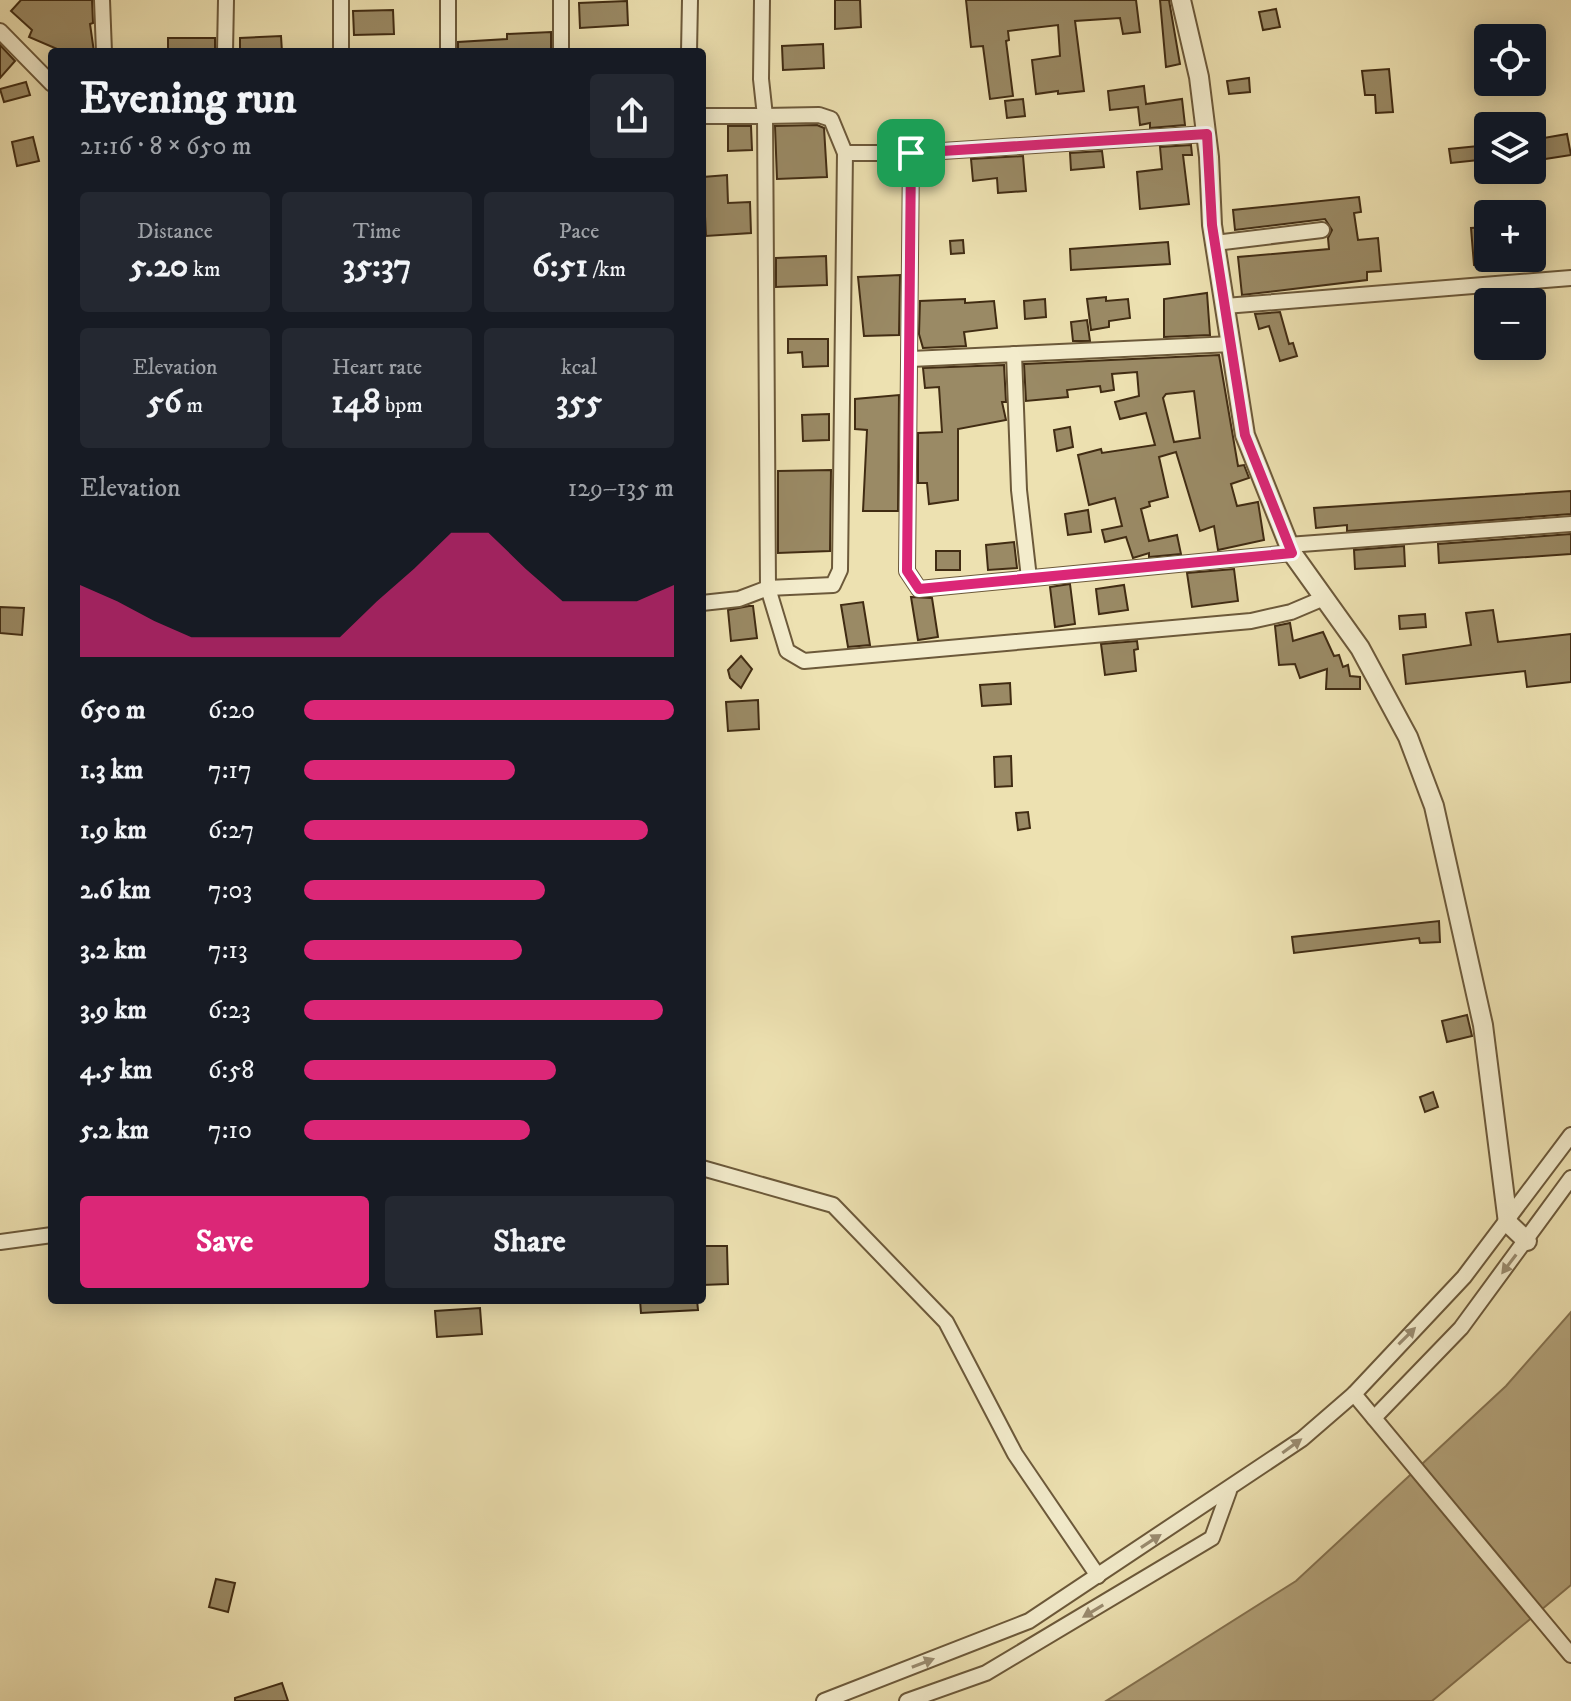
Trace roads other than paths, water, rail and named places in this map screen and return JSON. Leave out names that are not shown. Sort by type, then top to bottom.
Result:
[{"type":"street","points":[[102,0],[104,48]]},
{"type":"street","points":[[225,48],[226,0]]},
{"type":"street","points":[[341,0],[341,48]]},
{"type":"street","points":[[448,0],[448,48]]},
{"type":"street","points":[[561,0],[561,48]]},
{"type":"street","points":[[689,48],[690,0]]},
{"type":"street","points":[[762,0],[768,588],[787,651],[804,661],[1251,621],[1291,612],[1324,598]]},
{"type":"street","points":[[1181,0],[1199,77],[1207,134],[1215,243],[1245,435],[1290,549],[1360,648],[1408,737],[1434,806],[1483,1025],[1508,1223],[1527,1241]]},
{"type":"street","points":[[0,31],[48,80]]},
{"type":"street","points":[[706,116],[819,115],[831,119],[845,153],[840,570],[833,585],[768,588],[739,599],[706,603]]},
{"type":"street","points":[[845,153],[911,153],[1207,134]]},
{"type":"street","points":[[911,153],[907,571],[919,589],[1290,549],[1571,524]]},
{"type":"street","points":[[1215,243],[1322,230]]},
{"type":"street","points":[[1225,306],[1571,278]]},
{"type":"street","points":[[911,359],[1232,344]]},
{"type":"street","points":[[1014,354],[1019,490],[1029,578]]},
{"type":"street","points":[[824,1701],[1029,1621],[1229,1491],[1302,1439],[1354,1394],[1464,1277],[1508,1223],[1571,1135]]},
{"type":"street","points":[[706,1169],[833,1205],[946,1322],[1015,1454],[1098,1576]]},
{"type":"street","points":[[1374,1418],[1461,1328],[1571,1178]]},
{"type":"street","points":[[0,1242],[48,1236]]},
{"type":"street","points":[[1354,1394],[1571,1655]]},
{"type":"street","points":[[907,1701],[986,1673],[1212,1538],[1229,1491]]}]
